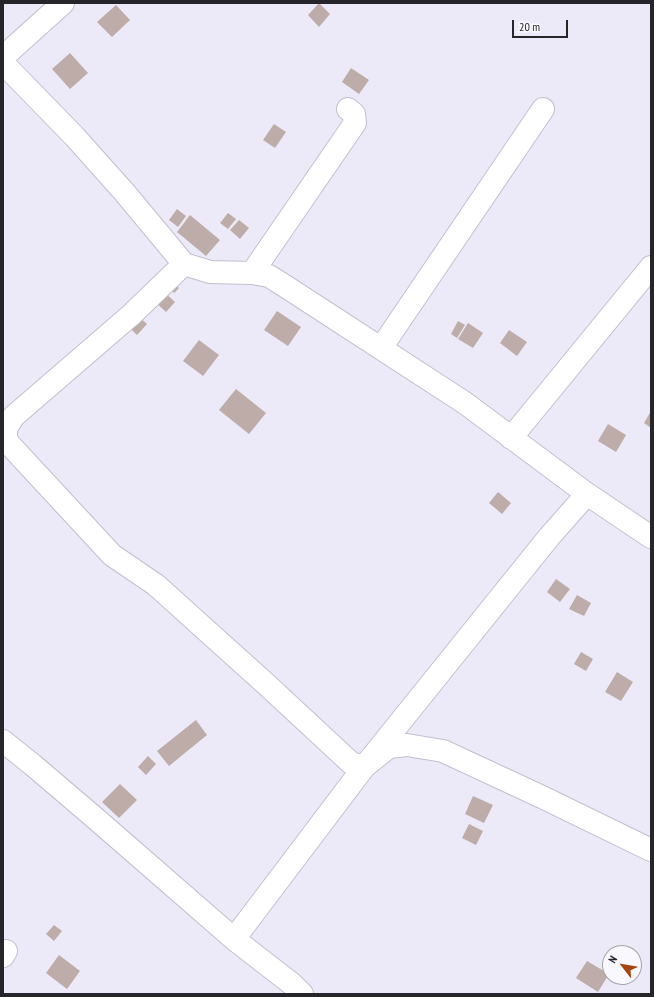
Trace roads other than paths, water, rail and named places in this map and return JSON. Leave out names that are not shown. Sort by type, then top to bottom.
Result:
[{"type":"street","points":[[3,57],[63,3]]},
{"type":"street","points":[[3,63],[80,143],[162,236],[184,264],[210,272],[252,273],[269,276],[276,280],[465,403],[587,494],[651,537]]},
{"type":"street","points":[[252,273],[354,123],[354,114],[348,109]]},
{"type":"street","points":[[381,348],[543,109]]},
{"type":"street","points":[[184,264],[131,315],[14,416],[6,428],[6,439],[112,555],[156,585],[351,763],[364,767]]},
{"type":"street","points":[[511,438],[651,267]]},
{"type":"street","points":[[234,939],[364,767],[550,537],[587,494]]},
{"type":"street","points":[[3,741],[234,939],[292,984],[302,994]]},
{"type":"street","points":[[364,767],[390,747],[407,746],[443,751],[651,850]]}]
